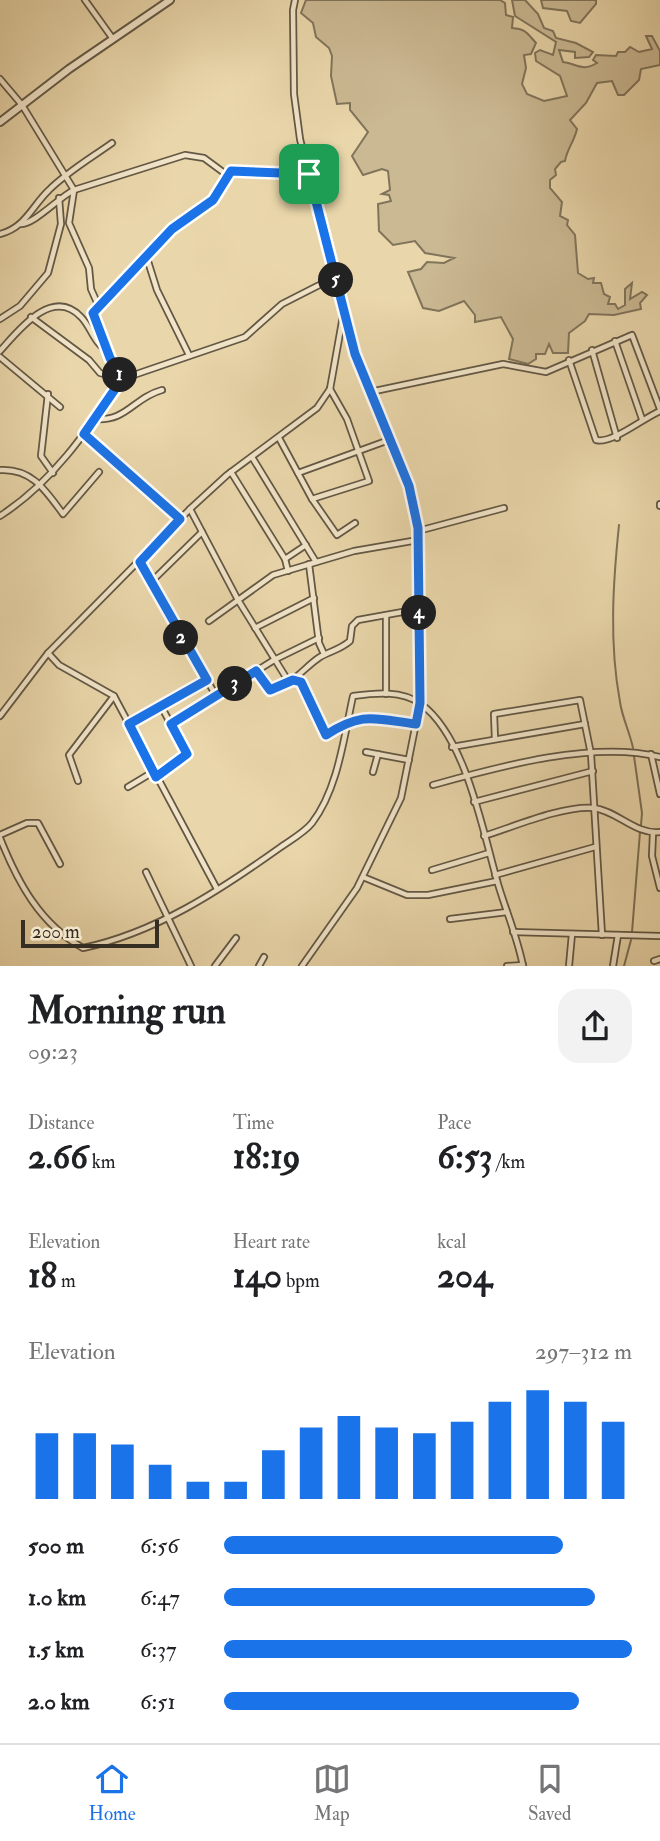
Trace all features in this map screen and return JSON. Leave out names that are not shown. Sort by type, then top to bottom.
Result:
[{"type":"street","points":[[85,0],[113,39]]},
{"type":"street","points":[[0,122],[170,0]]},
{"type":"street","points":[[295,0],[294,103],[309,174],[343,313],[370,392],[409,486],[418,531],[420,703],[401,798],[363,877],[302,966]]},
{"type":"street","points":[[0,79],[22,105],[56,156],[65,178],[75,190]]},
{"type":"street","points":[[0,234],[11,231],[20,224],[49,190],[111,143]]},
{"type":"street","points":[[20,224],[34,220],[59,197],[75,190],[186,155],[204,158],[227,175]]},
{"type":"street","points":[[122,379],[93,313],[172,229],[213,200],[231,171],[309,174]]},
{"type":"street","points":[[75,190],[68,219],[89,268],[91,289],[99,307]]},
{"type":"street","points":[[0,318],[19,306],[44,281],[51,267],[61,224],[59,197]]},
{"type":"street","points":[[146,255],[157,290],[189,355]]},
{"type":"street","points":[[31,317],[89,360],[100,373],[122,379],[245,337],[282,303],[335,277]]},
{"type":"street","points":[[0,351],[31,317],[43,310],[69,309],[81,317],[101,347],[108,351]]},
{"type":"street","points":[[0,716],[48,653],[190,509],[231,472],[317,408],[330,390],[343,313]]},
{"type":"street","points":[[370,392],[493,366],[546,372],[569,360],[592,350],[632,335],[660,410],[642,419],[617,438],[596,440],[569,360]]},
{"type":"street","points":[[615,341],[642,419]]},
{"type":"street","points":[[592,350],[617,438]]},
{"type":"street","points":[[0,357],[48,394],[60,407]]},
{"type":"street","points":[[0,516],[28,498],[53,473],[122,379]]},
{"type":"street","points":[[94,419],[117,418],[149,394],[162,390]]},
{"type":"street","points":[[312,499],[369,481],[347,419],[330,390]]},
{"type":"street","points":[[48,394],[41,456],[53,473]]},
{"type":"street","points":[[84,434],[180,519]]},
{"type":"street","points":[[279,438],[312,499],[337,535],[355,523]]},
{"type":"street","points":[[298,473],[389,440]]},
{"type":"street","points":[[252,457],[316,562]]},
{"type":"street","points":[[0,470],[19,472],[41,485],[63,514],[99,472]]},
{"type":"street","points":[[231,472],[285,559],[288,570]]},
{"type":"street","points":[[190,509],[254,628],[287,679],[301,682],[326,735],[348,721],[361,717],[416,724]]},
{"type":"street","points":[[418,531],[504,509]]},
{"type":"street","points":[[150,583],[202,532]]},
{"type":"street","points":[[209,621],[273,575],[354,551],[418,540]]},
{"type":"street","points":[[285,559],[306,545]]},
{"type":"street","points":[[140,562],[216,696]]},
{"type":"street","points":[[309,564],[319,638],[324,654]]},
{"type":"street","points":[[254,628],[314,598]]},
{"type":"street","points":[[256,671],[270,690],[293,680],[324,654],[339,650],[350,640],[352,626],[358,620],[419,609]]},
{"type":"street","points":[[386,615],[386,694]]},
{"type":"street","points":[[171,724],[274,660],[319,638]]},
{"type":"street","points":[[48,653],[59,665],[114,696],[217,889]]},
{"type":"street","points":[[129,724],[207,680]]},
{"type":"street","points":[[60,863],[38,823],[27,823],[0,836],[16,877],[40,912],[66,938],[83,948],[111,942],[167,920],[311,825],[327,799],[354,696],[386,694],[420,703],[442,725],[466,776],[523,965],[507,966]]},
{"type":"street","points":[[78,781],[69,755],[114,696]]},
{"type":"street","points":[[495,739],[494,714],[580,700],[592,754],[595,847],[602,935]]},
{"type":"street","points":[[128,787],[155,775],[187,754],[161,706]]},
{"type":"street","points":[[452,747],[585,724]]},
{"type":"street","points":[[433,785],[512,764],[592,754],[629,751],[660,757]]},
{"type":"street","points":[[366,752],[409,760]]},
{"type":"street","points":[[373,772],[378,754]]},
{"type":"street","points":[[651,754],[660,794]]},
{"type":"street","points":[[474,802],[593,771]]},
{"type":"street","points":[[484,836],[568,811],[595,808],[653,833],[660,832]]},
{"type":"street","points":[[653,833],[652,856],[660,888]]},
{"type":"street","points":[[495,875],[595,847]]},
{"type":"street","points":[[432,870],[489,853]]},
{"type":"street","points":[[146,872],[191,966]]},
{"type":"street","points":[[363,877],[407,895],[429,895],[497,881]]},
{"type":"street","points":[[450,919],[507,912]]},
{"type":"street","points":[[513,932],[660,936]]},
{"type":"street","points":[[569,966],[572,934]]},
{"type":"street","points":[[613,966],[618,935]]},
{"type":"street","points":[[215,966],[236,938]]},
{"type":"street","points":[[259,966],[264,957]]},
{"type":"shaded area","points":[[306,0],[500,0],[505,3],[506,15],[513,17],[512,28],[528,34],[536,43],[531,54],[524,55],[526,68],[522,84],[527,94],[544,101],[567,96],[560,76],[536,61],[535,53],[540,50],[553,55],[556,42],[515,16],[512,0],[525,0],[538,14],[544,28],[553,31],[556,38],[576,43],[593,52],[589,57],[575,58],[575,52],[559,50],[563,62],[580,67],[597,63],[593,60],[596,55],[616,56],[618,52],[625,52],[630,47],[639,52],[652,49],[646,36],[652,36],[660,51],[660,65],[641,69],[639,80],[624,95],[618,95],[612,81],[597,83],[586,103],[570,120],[577,129],[576,134],[565,161],[555,169],[556,175],[550,180],[550,188],[562,202],[560,216],[568,220],[567,225],[575,235],[578,273],[588,279],[594,278],[593,283],[601,283],[604,294],[610,297],[608,304],[615,304],[618,309],[625,305],[625,289],[632,283],[630,299],[642,292],[647,295],[640,303],[641,309],[614,315],[589,314],[585,321],[569,333],[568,353],[553,353],[549,344],[545,354],[536,354],[536,359],[528,364],[509,359],[513,339],[501,317],[475,322],[475,315],[464,301],[439,311],[423,308],[408,272],[421,269],[427,262],[444,263],[454,258],[425,253],[415,241],[393,245],[379,231],[378,204],[391,201],[389,195],[382,194],[390,190],[388,171],[382,169],[363,175],[352,156],[368,132],[350,110],[350,103],[337,104],[331,76],[332,56],[329,48],[316,37],[313,23],[301,13]]},
{"type":"shaded area","points":[[541,0],[596,0],[596,4],[580,23],[571,21],[567,11],[543,8]]},
{"type":"waterway","points":[[619,525],[614,591],[614,658],[621,708],[633,748]]},
{"type":"waterway","points":[[634,756],[642,813],[641,825]]},
{"type":"waterway","points":[[632,932],[640,832]]},
{"type":"waterway","points":[[624,966],[631,940]]},
{"type":"route","points":[[231,171],[309,174],[346,327],[409,486],[418,528],[420,703],[416,724],[361,717],[348,721],[326,735],[301,682],[293,680],[270,690],[256,671],[171,724],[187,754],[156,777],[129,724],[207,680],[170,621],[140,562],[180,519],[84,434],[122,379],[110,358],[93,313],[146,255],[159,246],[172,229],[213,200],[231,171]]}]
